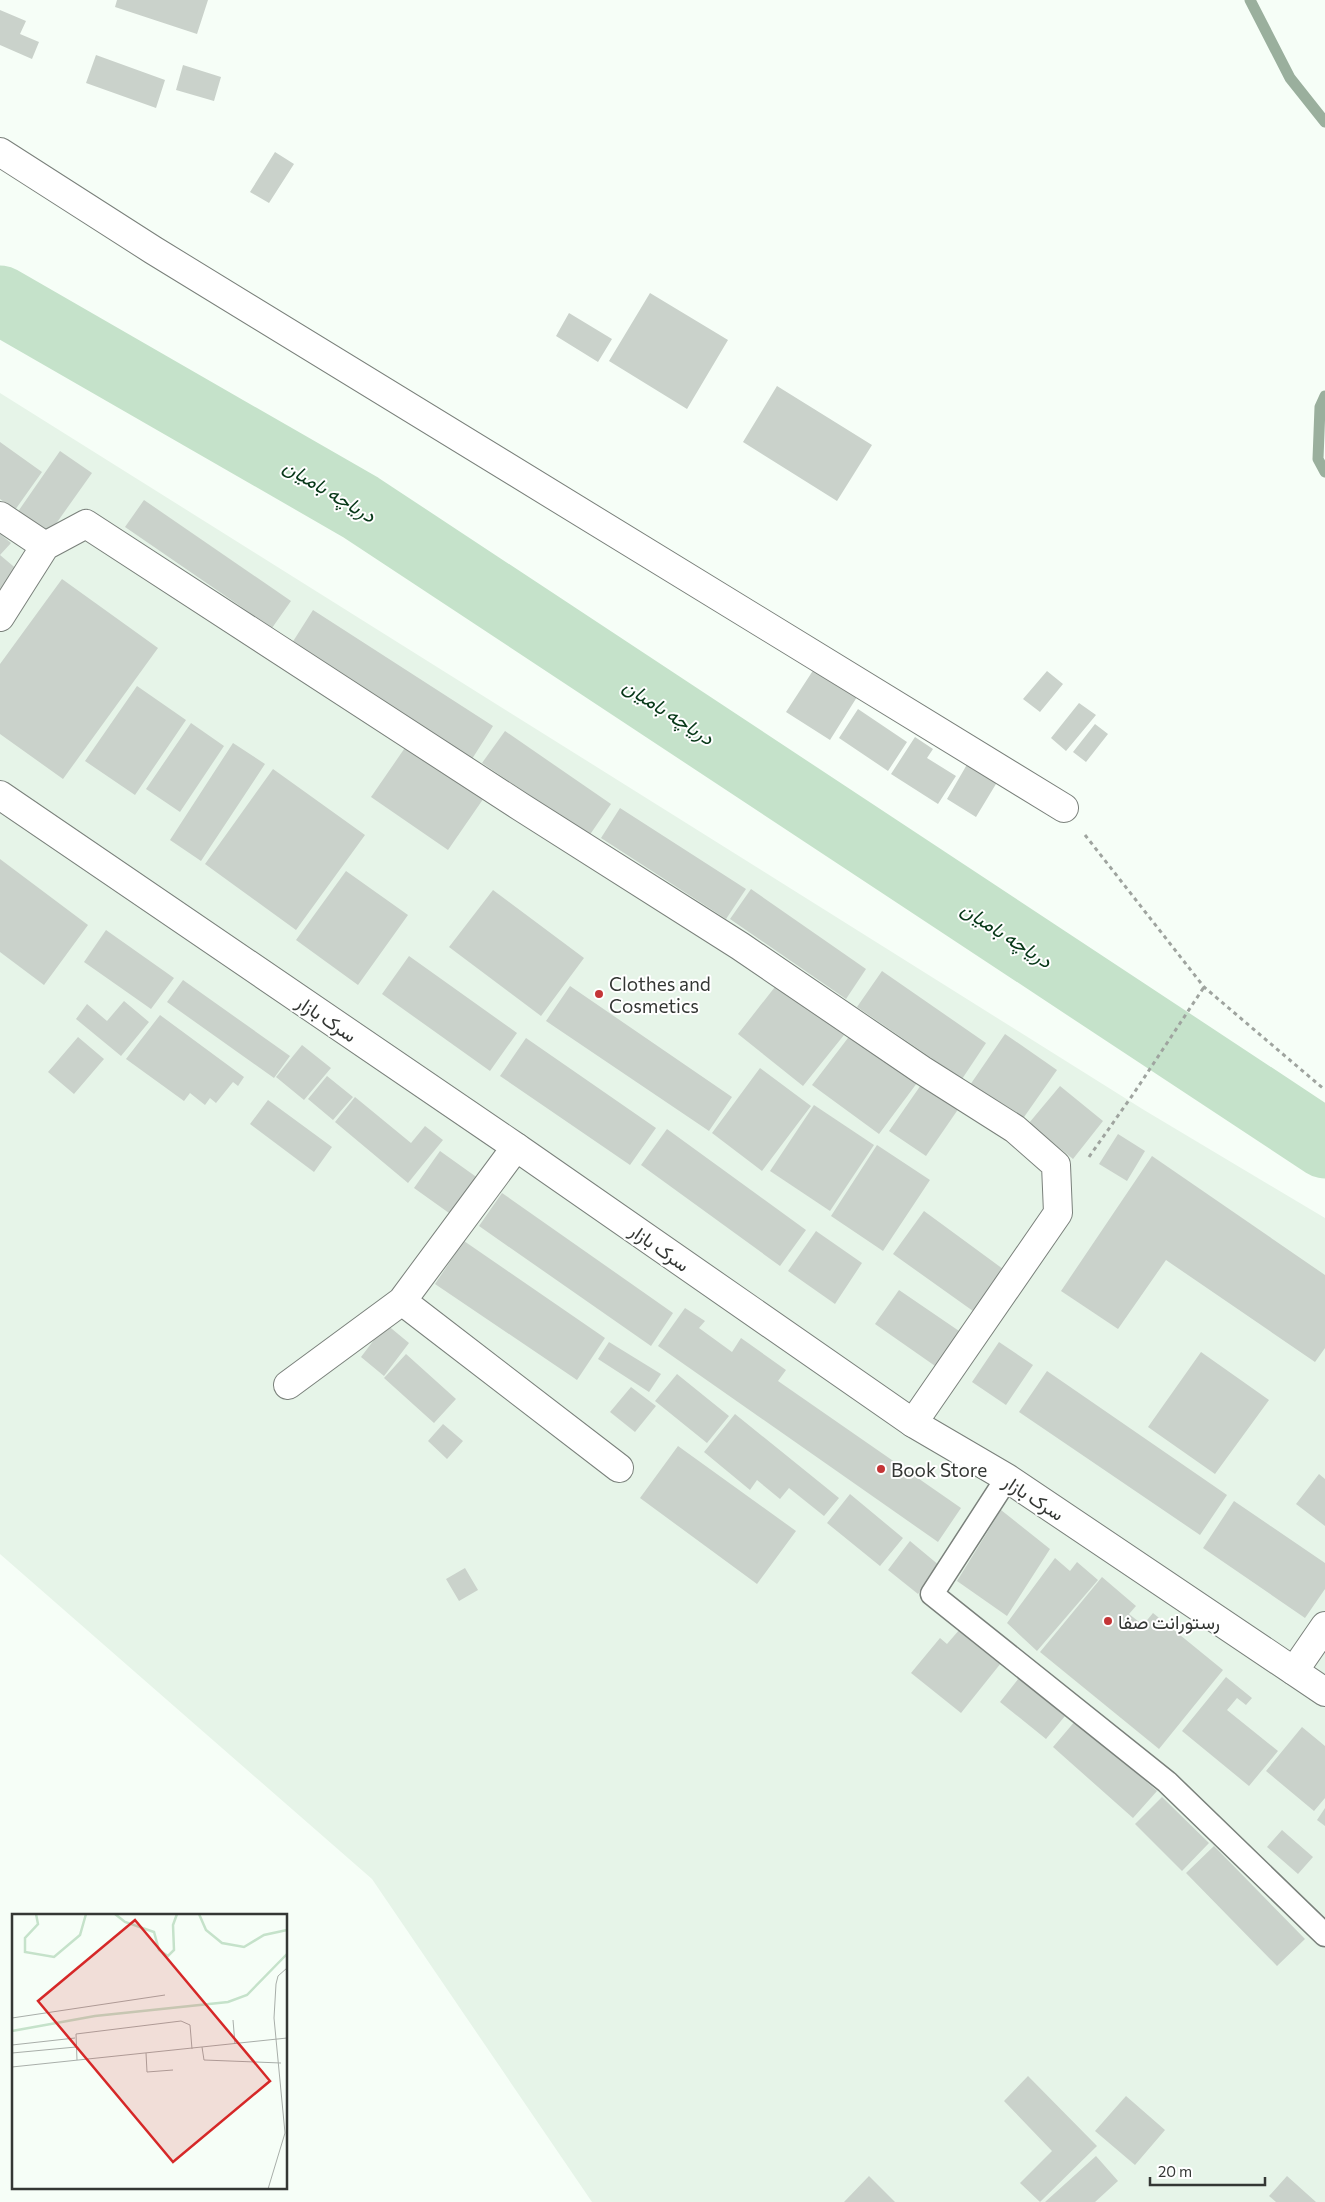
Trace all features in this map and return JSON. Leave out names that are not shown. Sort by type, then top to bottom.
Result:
[{"type":"street","points":[[0,152],[162,255],[1064,808]]},
{"type":"street","points":[[0,516],[45,546]]},
{"type":"street","points":[[0,617],[45,546],[86,524],[520,807],[740,946],[922,1070],[1015,1129],[1056,1165],[1058,1213],[913,1423]]},
{"type":"street","name":"سرک بازار","points":[[0,795],[516,1147],[913,1423],[1007,1478],[1325,1692]]},
{"type":"street","points":[[288,1385],[402,1301],[516,1147]]},
{"type":"street","points":[[402,1301],[619,1468]]},
{"type":"street","points":[[1294,1671],[1325,1626]]},
{"type":"lane","points":[[1007,1478],[932,1594],[1167,1782],[1325,1934]]},
{"type":"path","points":[[1064,808],[1204,987],[1325,1090]]},
{"type":"path","points":[[1056,1165],[1085,1162],[1134,1093],[1204,987]]},
{"type":"shaded area","points":[[0,393],[1144,1110],[1325,1218],[1325,2202],[592,2202],[372,1879],[0,1554]]},
{"type":"building","points":[[117,0],[208,0],[197,34],[115,7]]},
{"type":"building","points":[[0,10],[26,21],[20,34],[39,42],[32,59],[0,45]]},
{"type":"building","points":[[96,55],[165,80],[156,108],[86,83]]},
{"type":"building","points":[[183,65],[221,77],[214,101],[176,90]]},
{"type":"building","points":[[275,152],[294,164],[269,203],[250,192]]},
{"type":"building","points":[[650,293],[728,340],[687,409],[609,361]]},
{"type":"building","points":[[569,313],[612,339],[598,362],[556,336]]},
{"type":"building","points":[[777,386],[872,445],[837,501],[743,442]]},
{"type":"building","points":[[0,442],[42,472],[15,510],[0,499]]},
{"type":"building","points":[[60,451],[92,473],[48,535],[17,513]]},
{"type":"building","points":[[144,500],[291,601],[272,628],[125,527]]},
{"type":"building","points":[[0,534],[11,543],[0,555]]},
{"type":"building","points":[[0,555],[19,571],[0,595]]},
{"type":"building","points":[[62,579],[158,648],[63,779],[0,734],[0,664]]},
{"type":"building","points":[[313,610],[493,726],[472,759],[292,643]]},
{"type":"building","points":[[814,669],[857,697],[830,740],[786,712]]},
{"type":"building","points":[[1047,671],[1063,684],[1040,712],[1023,699]]},
{"type":"building","points":[[137,686],[186,720],[135,795],[85,761]]},
{"type":"building","points":[[1079,703],[1096,715],[1066,751],[1051,738]]},
{"type":"building","points":[[858,709],[907,742],[888,771],[839,738]]},
{"type":"building","points":[[191,723],[224,746],[180,812],[146,789]]},
{"type":"building","points":[[1095,724],[1108,734],[1086,762],[1073,752]]},
{"type":"building","points":[[505,731],[611,804],[589,836],[482,763]]},
{"type":"building","points":[[915,737],[933,749],[927,758],[956,776],[938,804],[891,774]]},
{"type":"building","points":[[411,739],[488,792],[448,850],[371,797]]},
{"type":"building","points":[[233,743],[265,764],[201,861],[170,840]]},
{"type":"building","points":[[969,761],[999,779],[976,817],[947,799]]},
{"type":"building","points":[[273,769],[365,835],[296,930],[205,864]]},
{"type":"building","points":[[620,808],[746,889],[726,919],[601,838]]},
{"type":"building","points":[[0,859],[88,925],[44,985],[0,952]]},
{"type":"building","points":[[346,871],[408,915],[358,985],[296,940]]},
{"type":"building","points":[[751,889],[866,969],[846,999],[730,919]]},
{"type":"building","points":[[493,890],[584,958],[541,1016],[449,947]]},
{"type":"building","points":[[106,930],[174,978],[151,1009],[84,962]]},
{"type":"building","points":[[409,956],[517,1033],[490,1071],[382,994]]},
{"type":"building","points":[[882,971],[986,1043],[962,1079],[857,1007]]},
{"type":"building","points":[[183,980],[290,1056],[274,1078],[167,1002]]},
{"type":"building","points":[[778,983],[844,1035],[803,1086],[738,1034]]},
{"type":"building","points":[[570,986],[732,1097],[709,1131],[546,1021]]},
{"type":"building","points":[[124,1001],[149,1022],[121,1056],[76,1019],[87,1004],[107,1021]]},
{"type":"building","points":[[160,1015],[244,1077],[238,1086],[233,1082],[216,1103],[210,1098],[205,1105],[190,1093],[184,1101],[126,1059]]},
{"type":"building","points":[[851,1034],[917,1083],[879,1134],[812,1085]]},
{"type":"building","points":[[1005,1034],[1057,1070],[1022,1120],[970,1085]]},
{"type":"building","points":[[78,1037],[104,1059],[74,1094],[48,1072]]},
{"type":"building","points":[[526,1038],[656,1128],[630,1165],[500,1076]]},
{"type":"building","points":[[302,1045],[331,1068],[304,1100],[276,1077]]},
{"type":"building","points":[[760,1068],[811,1106],[762,1171],[712,1133]]},
{"type":"building","points":[[327,1076],[353,1097],[333,1120],[308,1099]]},
{"type":"building","points":[[923,1082],[959,1108],[926,1156],[889,1131]]},
{"type":"building","points":[[1060,1086],[1103,1121],[1073,1159],[1029,1123]]},
{"type":"building","points":[[355,1097],[411,1143],[425,1126],[443,1140],[408,1183],[335,1122]]},
{"type":"building","points":[[268,1100],[332,1147],[314,1172],[250,1124]]},
{"type":"building","points":[[814,1105],[874,1145],[830,1211],[770,1171]]},
{"type":"building","points":[[667,1129],[806,1230],[780,1266],[641,1165]]},
{"type":"building","points":[[1118,1134],[1145,1151],[1127,1181],[1099,1164]]},
{"type":"building","points":[[877,1145],[930,1180],[883,1251],[831,1216]]},
{"type":"building","points":[[440,1151],[482,1181],[456,1218],[414,1188]]},
{"type":"building","points":[[1152,1156],[1325,1275],[1325,1348],[1315,1362],[1166,1260],[1118,1329],[1061,1291]]},
{"type":"building","points":[[502,1193],[673,1313],[651,1346],[479,1226]]},
{"type":"building","points":[[924,1211],[1003,1269],[973,1311],[893,1254]]},
{"type":"building","points":[[816,1231],[862,1263],[835,1304],[788,1271]]},
{"type":"building","points":[[464,1241],[605,1338],[577,1380],[435,1284]]},
{"type":"building","points":[[899,1290],[962,1333],[938,1368],[875,1324]]},
{"type":"building","points":[[685,1308],[705,1321],[699,1328],[732,1352],[741,1338],[786,1370],[778,1381],[961,1508],[938,1542],[658,1346]]},
{"type":"building","points":[[386,1324],[409,1343],[384,1376],[361,1357]]},
{"type":"building","points":[[609,1342],[661,1374],[649,1392],[598,1359]]},
{"type":"building","points":[[999,1342],[1033,1365],[1006,1405],[972,1382]]},
{"type":"building","points":[[1201,1352],[1269,1400],[1215,1474],[1148,1427]]},
{"type":"building","points":[[406,1354],[456,1399],[434,1423],[384,1378]]},
{"type":"building","points":[[1047,1371],[1227,1495],[1200,1535],[1019,1412]]},
{"type":"building","points":[[677,1374],[729,1416],[707,1443],[655,1401]]},
{"type":"building","points":[[631,1387],[656,1406],[635,1432],[610,1412]]},
{"type":"building","points":[[735,1414],[839,1498],[824,1516],[789,1488],[780,1499],[757,1480],[750,1490],[704,1452]]},
{"type":"building","points":[[443,1424],[463,1441],[447,1459],[428,1441]]},
{"type":"building","points":[[678,1446],[796,1531],[757,1584],[640,1498]]},
{"type":"building","points":[[1319,1474],[1325,1479],[1325,1526],[1296,1504]]},
{"type":"building","points":[[850,1494],[903,1538],[880,1566],[827,1523]]},
{"type":"building","points":[[1234,1501],[1325,1563],[1325,1589],[1305,1618],[1203,1548]]},
{"type":"building","points":[[1001,1510],[1050,1549],[1007,1616],[957,1581]]},
{"type":"building","points":[[910,1541],[940,1566],[918,1594],[888,1570]]},
{"type":"building","points":[[1055,1558],[1070,1571],[1077,1562],[1098,1580],[1037,1651],[1007,1623]]},
{"type":"building","points":[[465,1568],[478,1590],[459,1601],[446,1579]]},
{"type":"building","points":[[1102,1577],[1136,1606],[1129,1614],[1143,1625],[1153,1613],[1223,1670],[1159,1749],[1040,1652]]},
{"type":"building","points":[[960,1629],[1005,1658],[961,1713],[911,1673],[940,1638],[947,1644]]},
{"type":"building","points":[[1226,1677],[1252,1698],[1246,1705],[1237,1698],[1227,1710],[1278,1751],[1249,1786],[1182,1731]]},
{"type":"building","points":[[1019,1678],[1065,1716],[1046,1739],[1000,1702]]},
{"type":"building","points":[[1076,1720],[1157,1791],[1133,1818],[1053,1747]]},
{"type":"building","points":[[1302,1727],[1325,1746],[1325,1798],[1314,1811],[1266,1771]]},
{"type":"building","points":[[1162,1797],[1209,1843],[1182,1871],[1135,1824]]},
{"type":"building","points":[[1325,1808],[1325,1826],[1317,1820]]},
{"type":"building","points":[[1282,1830],[1313,1857],[1298,1874],[1267,1847]]},
{"type":"building","points":[[1214,1846],[1305,1939],[1277,1966],[1186,1873]]},
{"type":"building","points":[[1028,2076],[1097,2146],[1040,2202],[1020,2183],[1052,2151],[1004,2101]]},
{"type":"building","points":[[1126,2096],[1165,2130],[1135,2165],[1095,2131]]},
{"type":"building","points":[[1096,2156],[1118,2181],[1095,2202],[1045,2202]]},
{"type":"building","points":[[869,2176],[895,2202],[844,2202]]},
{"type":"building","points":[[1287,2176],[1316,2202],[1276,2202],[1269,2196]]},
{"type":"waterway","points":[[1250,0],[1290,78],[1325,122]]},
{"type":"waterway","name":"دریاچه بامیان","points":[[0,300],[360,507],[1325,1144]]},
{"type":"waterway","points":[[1325,396],[1320,407],[1318,459],[1325,472]]},
{"type":"place","name":"Clothes and Cosmetics","points":[[599,994]]},
{"type":"place","name":"Book Store","points":[[881,1469]]},
{"type":"place","name":"رستورانت صفا","points":[[1108,1621]]}]
